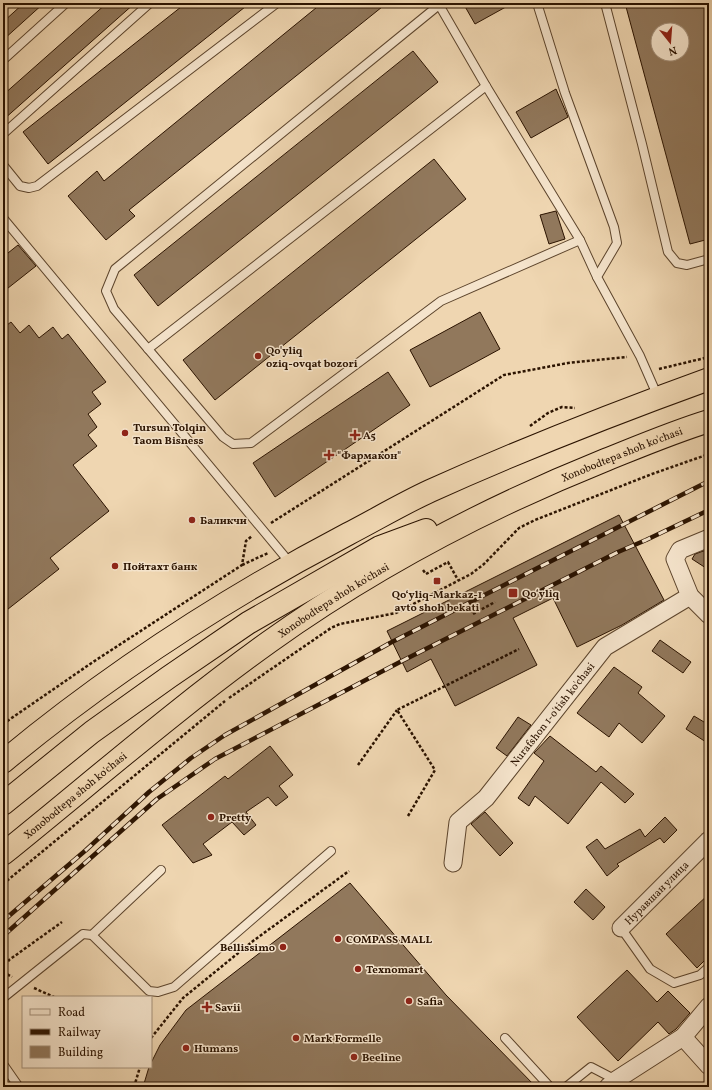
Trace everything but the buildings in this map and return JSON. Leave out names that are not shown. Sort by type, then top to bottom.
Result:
[{"type":"highway","points":[[3,756],[33,737],[178,633],[291,564],[429,492],[542,444],[709,379]]},
{"type":"highway","name":"Xonobodtepa shoh ko'chasi","points":[[3,854],[221,678],[270,642],[395,560],[536,489],[645,444],[709,421]]},
{"type":"highway","points":[[3,804],[92,732],[248,623],[288,599],[380,548],[536,489]]},
{"type":"highway","points":[[3,762],[33,737]]},
{"type":"street","points":[[709,538],[680,550],[675,559],[690,596],[709,614]]},
{"type":"street","name":"Nurafshon 1-o'tish ko'chasi","points":[[453,863],[458,822],[486,798],[605,647],[690,596]]},
{"type":"street","name":"Нуравшан улица","points":[[621,928],[709,840]]},
{"type":"street","points":[[612,1083],[683,1037],[709,1006]]},
{"type":"street","points":[[683,1037],[709,1066]]},
{"type":"lane","points":[[3,60],[66,3]]},
{"type":"lane","points":[[3,134],[150,3]]},
{"type":"lane","points":[[3,165],[20,186],[29,188],[37,186],[277,3]]},
{"type":"lane","points":[[537,3],[565,93],[614,226],[617,243],[597,277]]},
{"type":"lane","points":[[604,3],[642,144],[668,252],[677,263],[687,265],[709,259]]},
{"type":"lane","points":[[580,240],[441,302],[251,443],[233,444],[223,437],[114,309],[106,291],[115,269],[438,4],[580,240],[597,277],[640,356],[659,398]]},
{"type":"lane","points":[[148,349],[486,86]]},
{"type":"lane","points":[[3,218],[291,564]]},
{"type":"lane","points":[[3,998],[83,934],[92,935],[149,991],[158,992],[174,987],[331,851]]},
{"type":"lane","points":[[92,935],[161,870]]},
{"type":"lane","points":[[621,928],[650,969],[674,982],[700,975],[709,967]]},
{"type":"lane","points":[[505,1038],[550,1087]]},
{"type":"lane","points":[[3,1064],[19,1087]]},
{"type":"lane","points":[[566,1087],[591,1067],[612,1083]]},
{"type":"path","points":[[3,724],[93,662],[242,565],[246,541],[262,528],[504,375],[568,363],[640,356]]},
{"type":"path","points":[[3,884],[228,698],[331,628],[340,624],[396,614],[476,570],[519,528],[535,520],[652,474],[709,454]]},
{"type":"path","points":[[423,570],[426,574],[448,562],[458,580]]},
{"type":"path","points":[[473,614],[495,602]]},
{"type":"path","points":[[358,765],[397,710],[519,649]]},
{"type":"path","points":[[397,710],[435,770],[408,816]]},
{"type":"path","points":[[152,1037],[183,998],[253,941],[349,871]]},
{"type":"path","points":[[3,970],[9,960],[62,922]]},
{"type":"path","points":[[134,1087],[140,1068]]},
{"type":"railway","points":[[3,921],[86,850],[149,792],[191,758],[225,735],[390,643],[709,481]]},
{"type":"railway","points":[[3,936],[157,799],[215,759],[400,662],[618,552],[709,510]]},
{"type":"place","name":"Qo'yliq oziq-ovqat bozori","points":[[258,356]]},
{"type":"place","name":"Tursun Tolqin Taom Bisness","points":[[125,433]]},
{"type":"place","name":"А5","points":[[355,435]]},
{"type":"place","name":"\"Фармакон\"","points":[[329,455]]},
{"type":"place","name":"Баликчи","points":[[192,520]]},
{"type":"place","name":"Пойтахт банк","points":[[115,566]]},
{"type":"place","name":"Qoʻyliq-Markaz-1 avto shoh bekati","points":[[437,581]]},
{"type":"place","name":"Qo‘yliq","points":[[513,593]]},
{"type":"place","name":"Pretty","points":[[211,817]]},
{"type":"place","name":"COMPASS MALL","points":[[338,939]]},
{"type":"place","name":"Bellissimo","points":[[283,947]]},
{"type":"place","name":"Texnomart","points":[[358,969]]},
{"type":"place","name":"Safia","points":[[409,1001]]},
{"type":"place","name":"Savii","points":[[207,1007]]},
{"type":"place","name":"Mark Formelle","points":[[296,1038]]},
{"type":"place","name":"Humans","points":[[186,1048]]},
{"type":"place","name":"Beeline","points":[[354,1057]]}]
